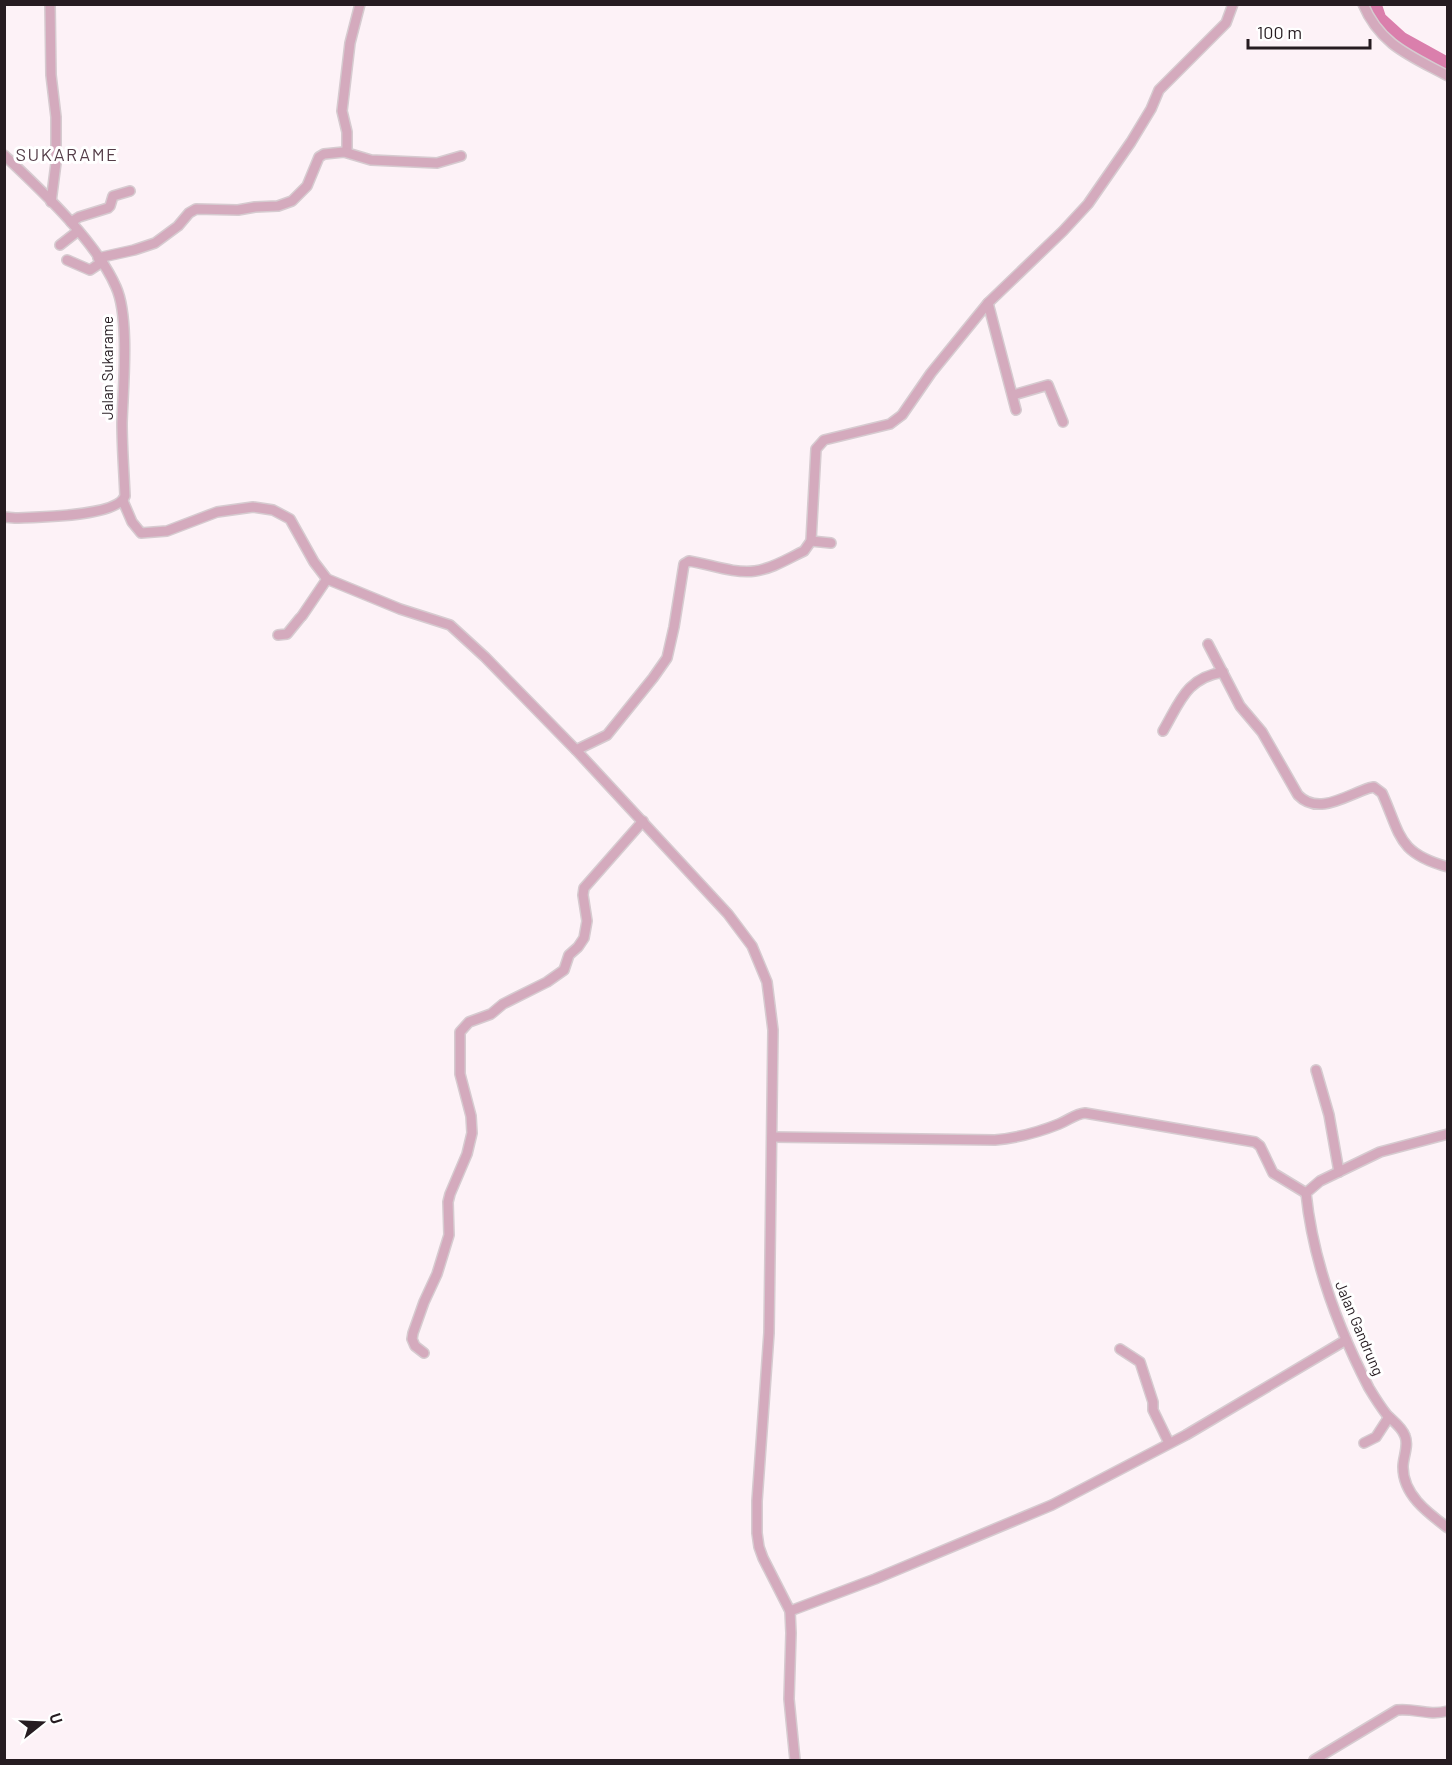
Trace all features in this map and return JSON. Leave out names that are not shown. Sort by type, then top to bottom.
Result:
[{"type":"street","points":[[50,4],[51,75],[56,117],[56,150],[51,202]]},
{"type":"street","points":[[347,152],[347,132],[342,111],[350,43],[360,4]]},
{"type":"street","points":[[576,750],[607,735],[667,658],[684,564],[689,561],[755,571],[768,568],[804,551],[811,541],[816,449],[819,443],[890,424],[897,420],[931,373],[988,303],[1088,204],[1131,142],[1151,109],[1159,90],[1226,24],[1233,4]]},
{"type":"street","points":[[1363,4],[1376,29],[1390,44],[1448,76]]},
{"type":"street","points":[[67,260],[90,270],[100,260],[155,243],[196,209],[238,210],[288,203],[295,200],[307,186],[320,155],[347,152],[371,160],[432,163],[441,163],[461,156]]},
{"type":"street","name":"Jalan Sukarame","points":[[4,155],[71,222],[100,260],[117,289],[122,311],[124,375],[122,425],[125,496],[123,501]]},
{"type":"street","points":[[71,222],[109,207],[113,196],[129,191]]},
{"type":"street","points":[[60,245],[78,231]]},
{"type":"street","points":[[988,303],[1016,410]]},
{"type":"street","points":[[1013,395],[1048,386],[1063,422]]},
{"type":"street","points":[[4,517],[90,513],[114,507],[123,501],[128,515],[141,533],[167,531],[217,512],[253,507],[273,510],[290,519],[306,549],[327,579],[400,609],[450,625],[485,657],[643,821],[728,914],[752,946],[767,982],[773,1030],[769,1333],[757,1501],[757,1533],[763,1558],[790,1611],[789,1699],[795,1761]]},
{"type":"street","points":[[811,541],[831,543]]},
{"type":"street","points":[[278,635],[287,634],[327,579]]},
{"type":"street","points":[[1208,644],[1240,706],[1262,732],[1298,795],[1304,800],[1319,805],[1370,788],[1378,789],[1382,793],[1397,831],[1406,846],[1419,856],[1448,867]]},
{"type":"street","points":[[1163,731],[1193,683],[1206,676],[1223,672]]},
{"type":"street","points":[[424,1353],[414,1346],[413,1335],[424,1302],[437,1274],[449,1235],[448,1202],[467,1154],[472,1133],[471,1116],[460,1074],[460,1032],[469,1022],[491,1014],[503,1004],[547,982],[564,970],[569,955],[584,938],[587,921],[584,888],[643,821]]},
{"type":"street","points":[[1316,1070],[1329,1115],[1339,1172]]},
{"type":"street","points":[[772,1137],[995,1140],[1013,1138],[1085,1113],[1255,1142],[1260,1146],[1273,1173],[1306,1193],[1320,1180],[1380,1152],[1448,1134]]},
{"type":"street","name":"Jalan Gandrung","points":[[1306,1193],[1315,1251],[1331,1305],[1377,1403],[1405,1435],[1407,1445],[1403,1469],[1406,1483],[1413,1497],[1427,1512],[1448,1528]]},
{"type":"street","points":[[790,1611],[875,1579],[1052,1505],[1169,1443],[1346,1340]]},
{"type":"street","points":[[1120,1349],[1140,1362],[1153,1402],[1153,1410],[1169,1443]]},
{"type":"street","points":[[1364,1443],[1376,1437],[1389,1417]]},
{"type":"street","points":[[1314,1761],[1397,1710],[1405,1709],[1436,1714],[1448,1711]]},
{"type":"waterway","points":[[1374,4],[1379,19],[1401,39],[1448,65]]},
{"type":"district","name":"SUKARAME","points":[[67,154]]}]
